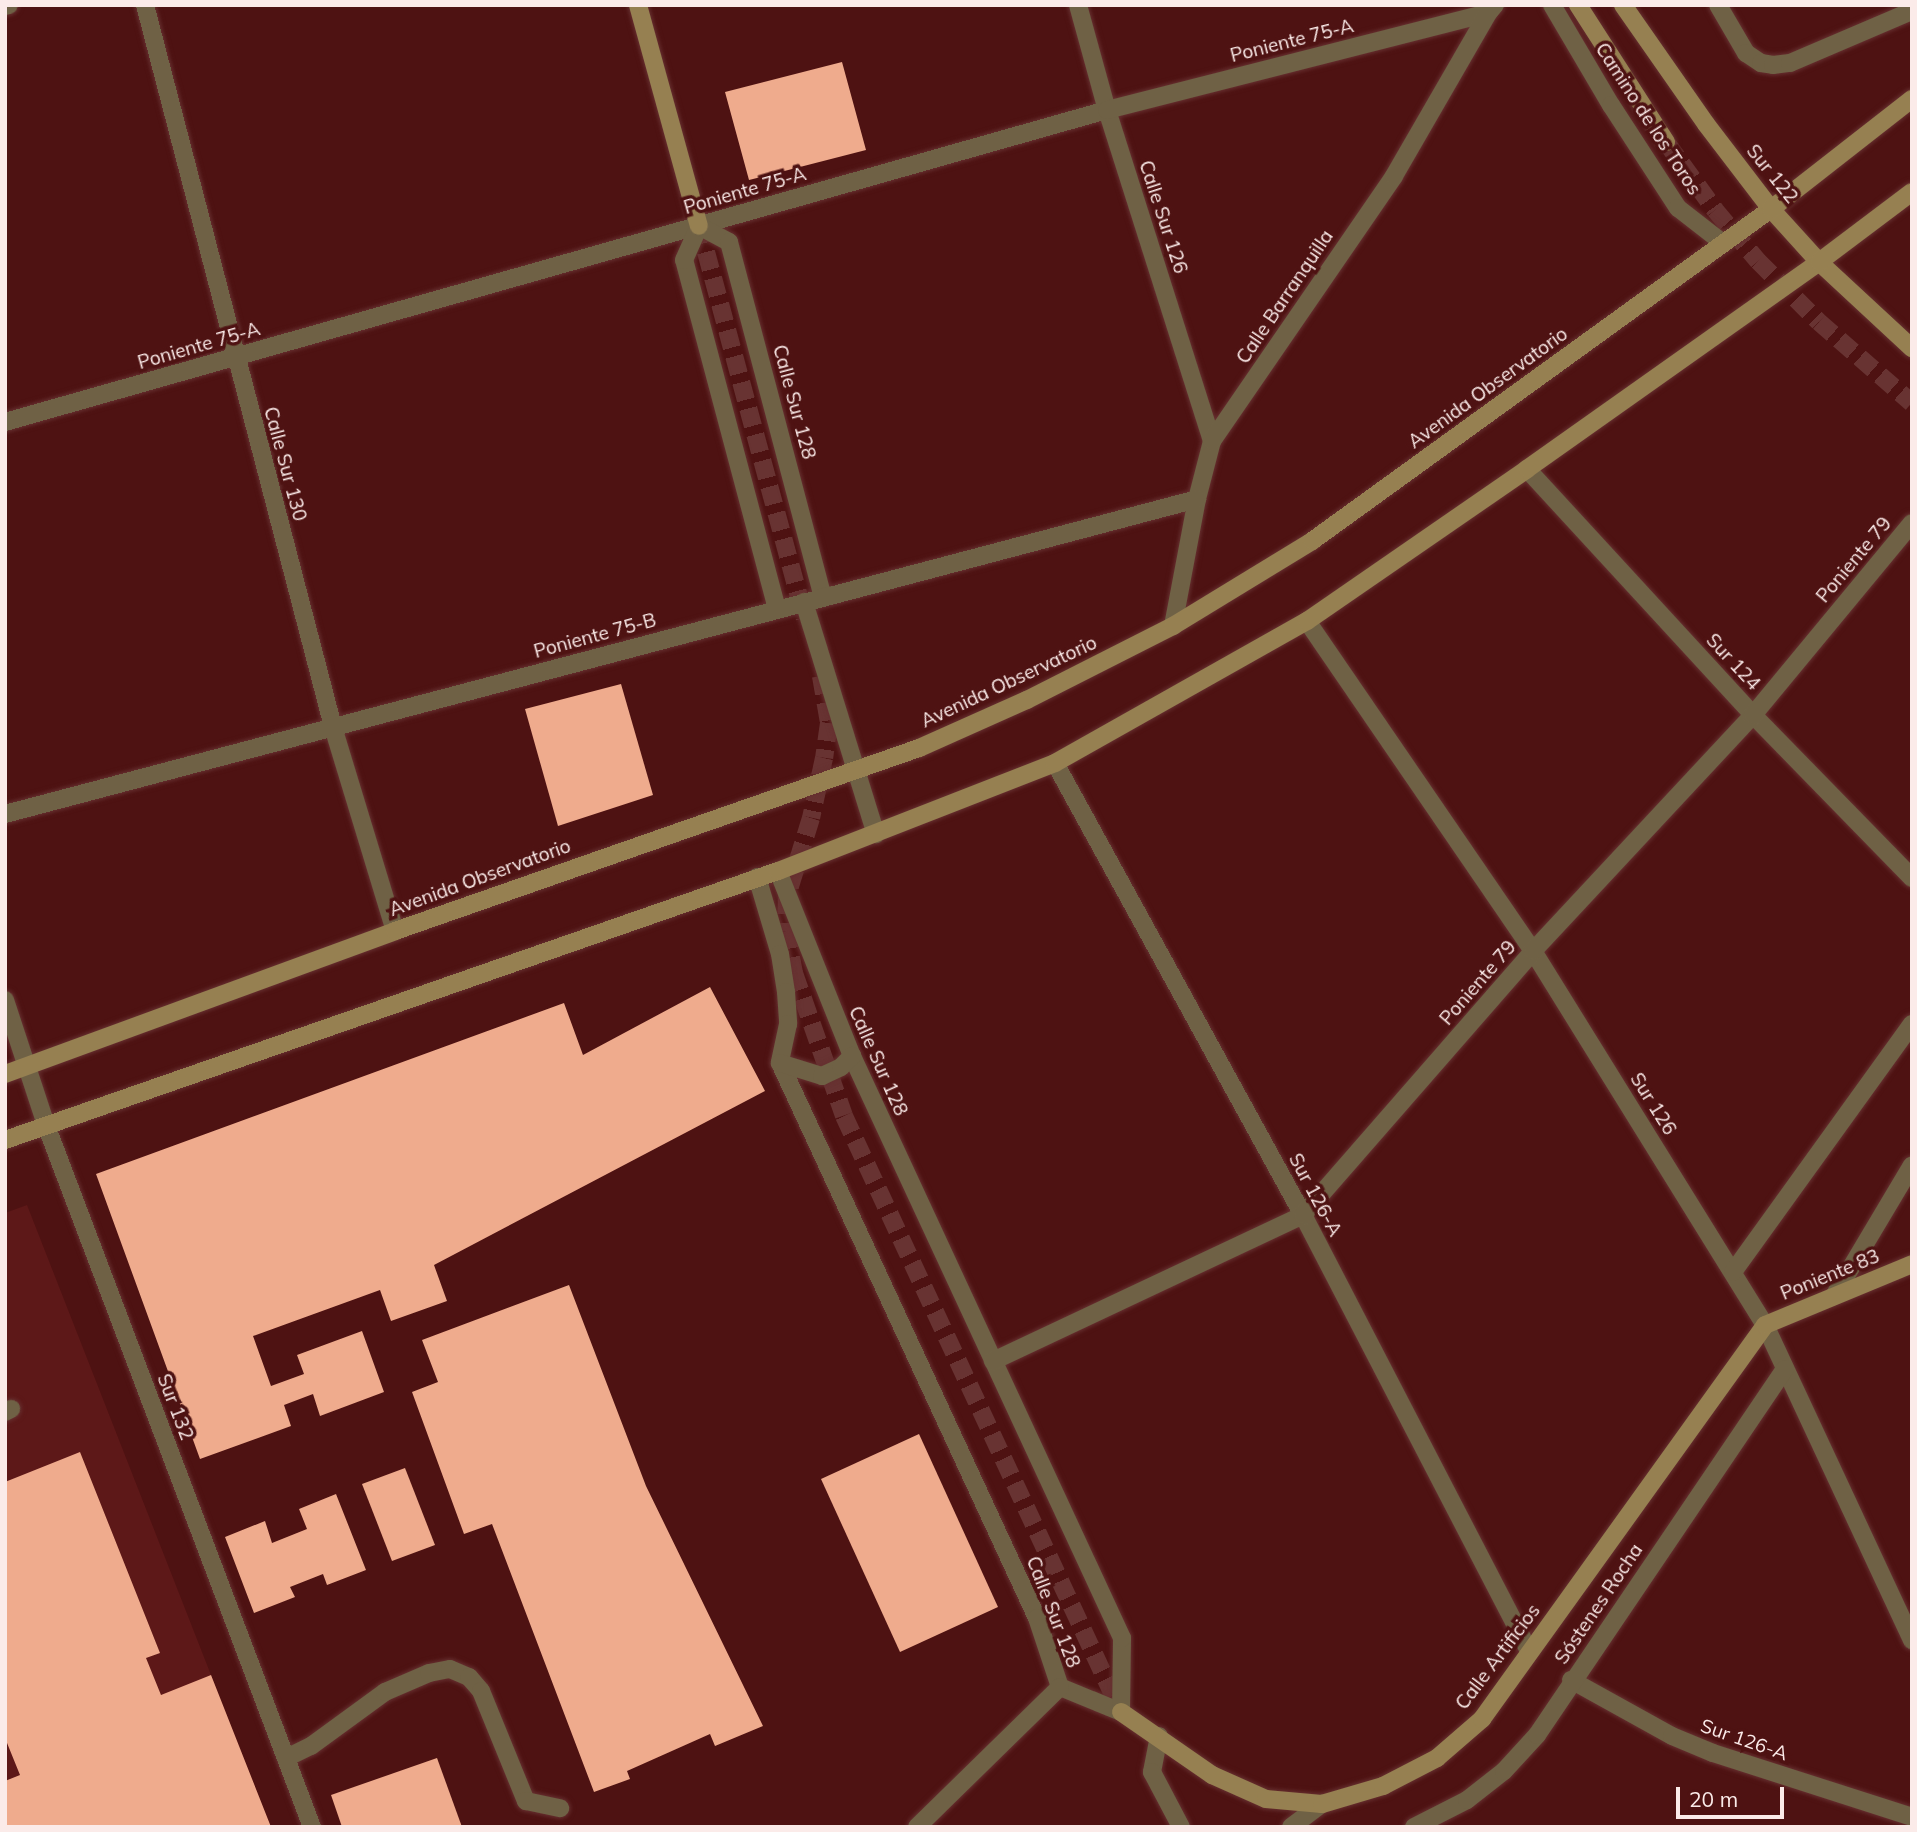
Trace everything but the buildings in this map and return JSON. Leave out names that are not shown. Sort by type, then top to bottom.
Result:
[{"type":"main road","points":[[638,5],[699,226]]},
{"type":"main road","points":[[1578,5],[1666,142]]},
{"type":"main road","name":"Sur 122","points":[[1623,5],[1706,124],[1771,209],[1819,262],[1912,348]]},
{"type":"main road","name":"Avenida Observatorio","points":[[5,1074],[395,931],[919,748],[1015,705],[1173,626],[1312,541],[1771,209],[1912,99]]},
{"type":"main road","points":[[5,1140],[778,871],[1055,763],[1307,621],[1528,469],[1819,262],[1912,192]]},
{"type":"main road","name":"Poniente 83","points":[[1765,1325],[1912,1264]]},
{"type":"main road","name":"Calle Artificios","points":[[1121,1712],[1212,1775],[1266,1799],[1322,1804],[1383,1786],[1437,1758],[1482,1719],[1765,1325]]},
{"type":"street","name":"Calle Sur 130","points":[[145,5],[333,727],[395,931]]},
{"type":"street","name":"Calle Sur 126","points":[[1078,5],[1107,110],[1212,441]]},
{"type":"street","name":"Camino de los Toros","points":[[1552,5],[1611,105],[1678,208],[1723,243]]},
{"type":"street","points":[[1718,5],[1746,53],[1761,63],[1773,65],[1790,63],[1912,11]]},
{"type":"street","name":"Poniente 75-A","points":[[5,422],[1107,110],[1491,9]]},
{"type":"street","name":"Calle Barranquilla","points":[[1173,626],[1197,499],[1212,441],[1394,176],[1491,9]]},
{"type":"street","name":"Calle Sur 128","points":[[699,226],[729,242],[823,597],[833,595]]},
{"type":"street","points":[[699,226],[684,260],[777,609]]},
{"type":"street","name":"Sur 124","points":[[1528,469],[1753,715],[1912,878]]},
{"type":"street","name":"Poniente 75-B","points":[[5,814],[1197,499]]},
{"type":"street","name":"Poniente 79","points":[[993,1361],[1303,1215],[1533,951],[1753,715],[1912,523]]},
{"type":"street","points":[[804,602],[876,834]]},
{"type":"street","name":"Sur 126","points":[[1307,621],[1533,951],[1765,1325],[1912,1640]]},
{"type":"street","name":"Sur 126-A","points":[[1055,763],[1303,1215],[1530,1651]]},
{"type":"street","name":"Calle Sur 128","points":[[778,871],[852,1056],[1122,1638],[1121,1712],[1060,1687],[1037,1618],[780,1063]]},
{"type":"street","points":[[757,877],[780,954],[786,992],[788,1024],[780,1063],[822,1076],[833,1072],[852,1056]]},
{"type":"street","name":"Sur 132","points":[[5,1000],[46,1125],[312,1827]]},
{"type":"street","points":[[1733,1272],[1912,1024]]},
{"type":"street","points":[[1834,1296],[1912,1166]]},
{"type":"street","name":"Sóstenes Rocha","points":[[1414,1827],[1467,1800],[1504,1771],[1537,1735],[1785,1369]]},
{"type":"street","points":[[286,1758],[311,1746],[385,1692],[429,1673],[450,1669],[468,1676],[481,1691],[526,1801],[560,1808]]},
{"type":"street","name":"Sur 126-A","points":[[1572,1680],[1672,1736],[1713,1753],[1912,1820]]},
{"type":"street","points":[[917,1827],[1060,1687]]},
{"type":"street","points":[[1159,1737],[1152,1772],[1181,1827]]},
{"type":"street","points":[[1292,1827],[1322,1804]]},
{"type":"street","points":[[1903,1827],[1912,1820]]},
{"type":"shaded area","points":[[27,1205],[271,1827],[5,1827],[5,1213]]},
{"type":"tunnel","points":[[1666,142],[1715,210],[1758,261],[1819,322],[1912,403]]},
{"type":"tunnel","points":[[699,226],[805,618]]},
{"type":"tunnel","points":[[821,676],[829,723],[824,758],[811,818],[787,896],[786,931],[794,973],[844,1116],[1121,1712]]}]
